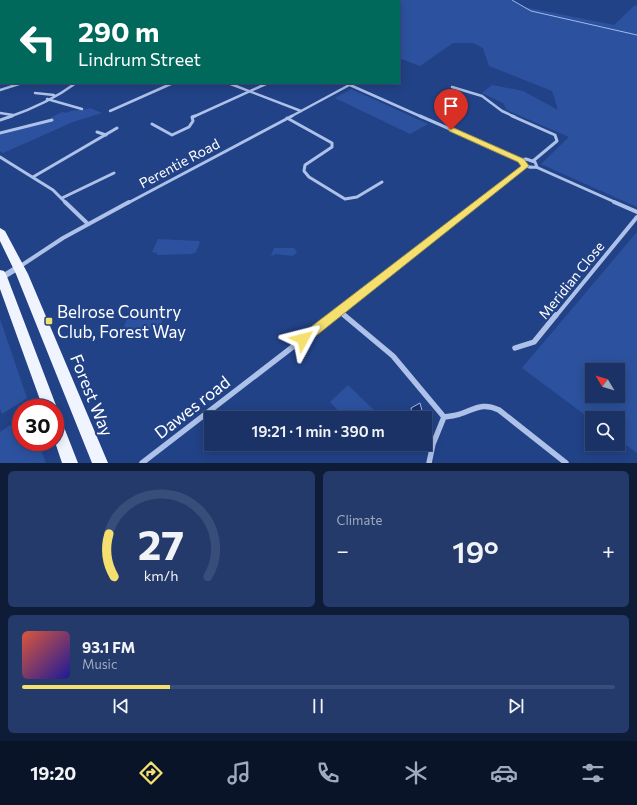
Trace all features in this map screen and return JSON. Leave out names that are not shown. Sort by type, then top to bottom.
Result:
[{"type":"main road","name":"Forest Way","points":[[0,231],[18,267],[100,463]]},
{"type":"main road","points":[[1,277],[47,399]]},
{"type":"main road","points":[[64,447],[70,463]]},
{"type":"street","points":[[0,90],[19,84]]},
{"type":"street","points":[[0,120],[16,115],[68,89],[75,84]]},
{"type":"street","points":[[110,112],[170,84]]},
{"type":"street","points":[[231,84],[300,111]]},
{"type":"street","points":[[152,124],[172,136],[189,127],[194,121],[192,118],[266,84]]},
{"type":"street","points":[[351,84],[521,160],[533,161],[537,164],[536,167]]},
{"type":"street","name":"Perentie Road","points":[[18,267],[88,224],[351,84]]},
{"type":"street","points":[[452,87],[482,96],[502,111],[555,135],[557,141],[533,161]]},
{"type":"street","points":[[35,93],[55,95]]},
{"type":"street","points":[[48,99],[82,109]]},
{"type":"street","points":[[0,113],[16,115]]},
{"type":"street","points":[[287,118],[332,143],[332,147],[305,165],[304,173],[309,177],[345,199],[357,197],[382,182]]},
{"type":"street","points":[[0,133],[52,120]]},
{"type":"street","points":[[33,177],[117,128]]},
{"type":"street","points":[[97,132],[106,135]]},
{"type":"street","points":[[0,156],[53,190],[88,224]]},
{"type":"street","points":[[521,160],[526,166],[536,167],[637,212]]},
{"type":"street","name":"Dawes road","points":[[142,463],[526,166]]},
{"type":"street","points":[[62,198],[114,173]]},
{"type":"street","name":"Meridian Close","points":[[516,348],[534,342],[637,217]]},
{"type":"street","points":[[1,277],[18,267]]},
{"type":"street","points":[[339,311],[392,356],[444,417]]},
{"type":"street","points":[[444,417],[458,415],[482,406],[491,406],[499,410],[566,463]]},
{"type":"street","points":[[429,463],[433,444],[444,417]]},
{"type":"shaded area","points":[[400,0],[511,0],[524,7],[614,25],[634,6],[637,5],[637,207],[541,164],[569,137],[507,110],[503,103],[482,93],[492,85],[523,91],[558,110],[552,91],[489,66],[483,48],[473,43],[453,43],[420,66],[400,58]]},
{"type":"shaded area","points":[[351,89],[428,124],[410,134],[335,98]]},
{"type":"shaded area","points":[[90,108],[102,113],[73,122],[3,153],[0,151],[0,135],[53,121],[54,118],[51,118],[52,117],[62,112],[66,113]]},
{"type":"shaded area","points":[[637,232],[637,453],[625,444],[625,411],[585,411],[585,415],[522,368]]},
{"type":"shaded area","points":[[158,239],[200,242],[196,252],[192,254],[157,255],[157,253],[152,252]]},
{"type":"shaded area","points":[[274,248],[294,248],[297,252],[293,256],[276,254],[271,256]]},
{"type":"shaded area","points":[[132,309],[166,311],[158,330],[123,328]]},
{"type":"shaded area","points":[[0,319],[27,398],[12,399],[12,408],[2,414],[0,409]]},
{"type":"shaded area","points":[[348,385],[375,411],[338,411],[330,402]]},
{"type":"shaded area","points":[[420,403],[422,411],[412,411],[411,408]]},
{"type":"shaded area","points":[[12,424],[12,451],[41,451],[46,463],[0,463],[0,432]]},
{"type":"waterway","points":[[512,0],[531,11],[637,35]]},
{"type":"place","name":"Belrose Country Club, Forest Way","points":[[49,321]]},
{"type":"route","points":[[303,339],[526,166],[523,165],[521,160],[451,130]]}]
